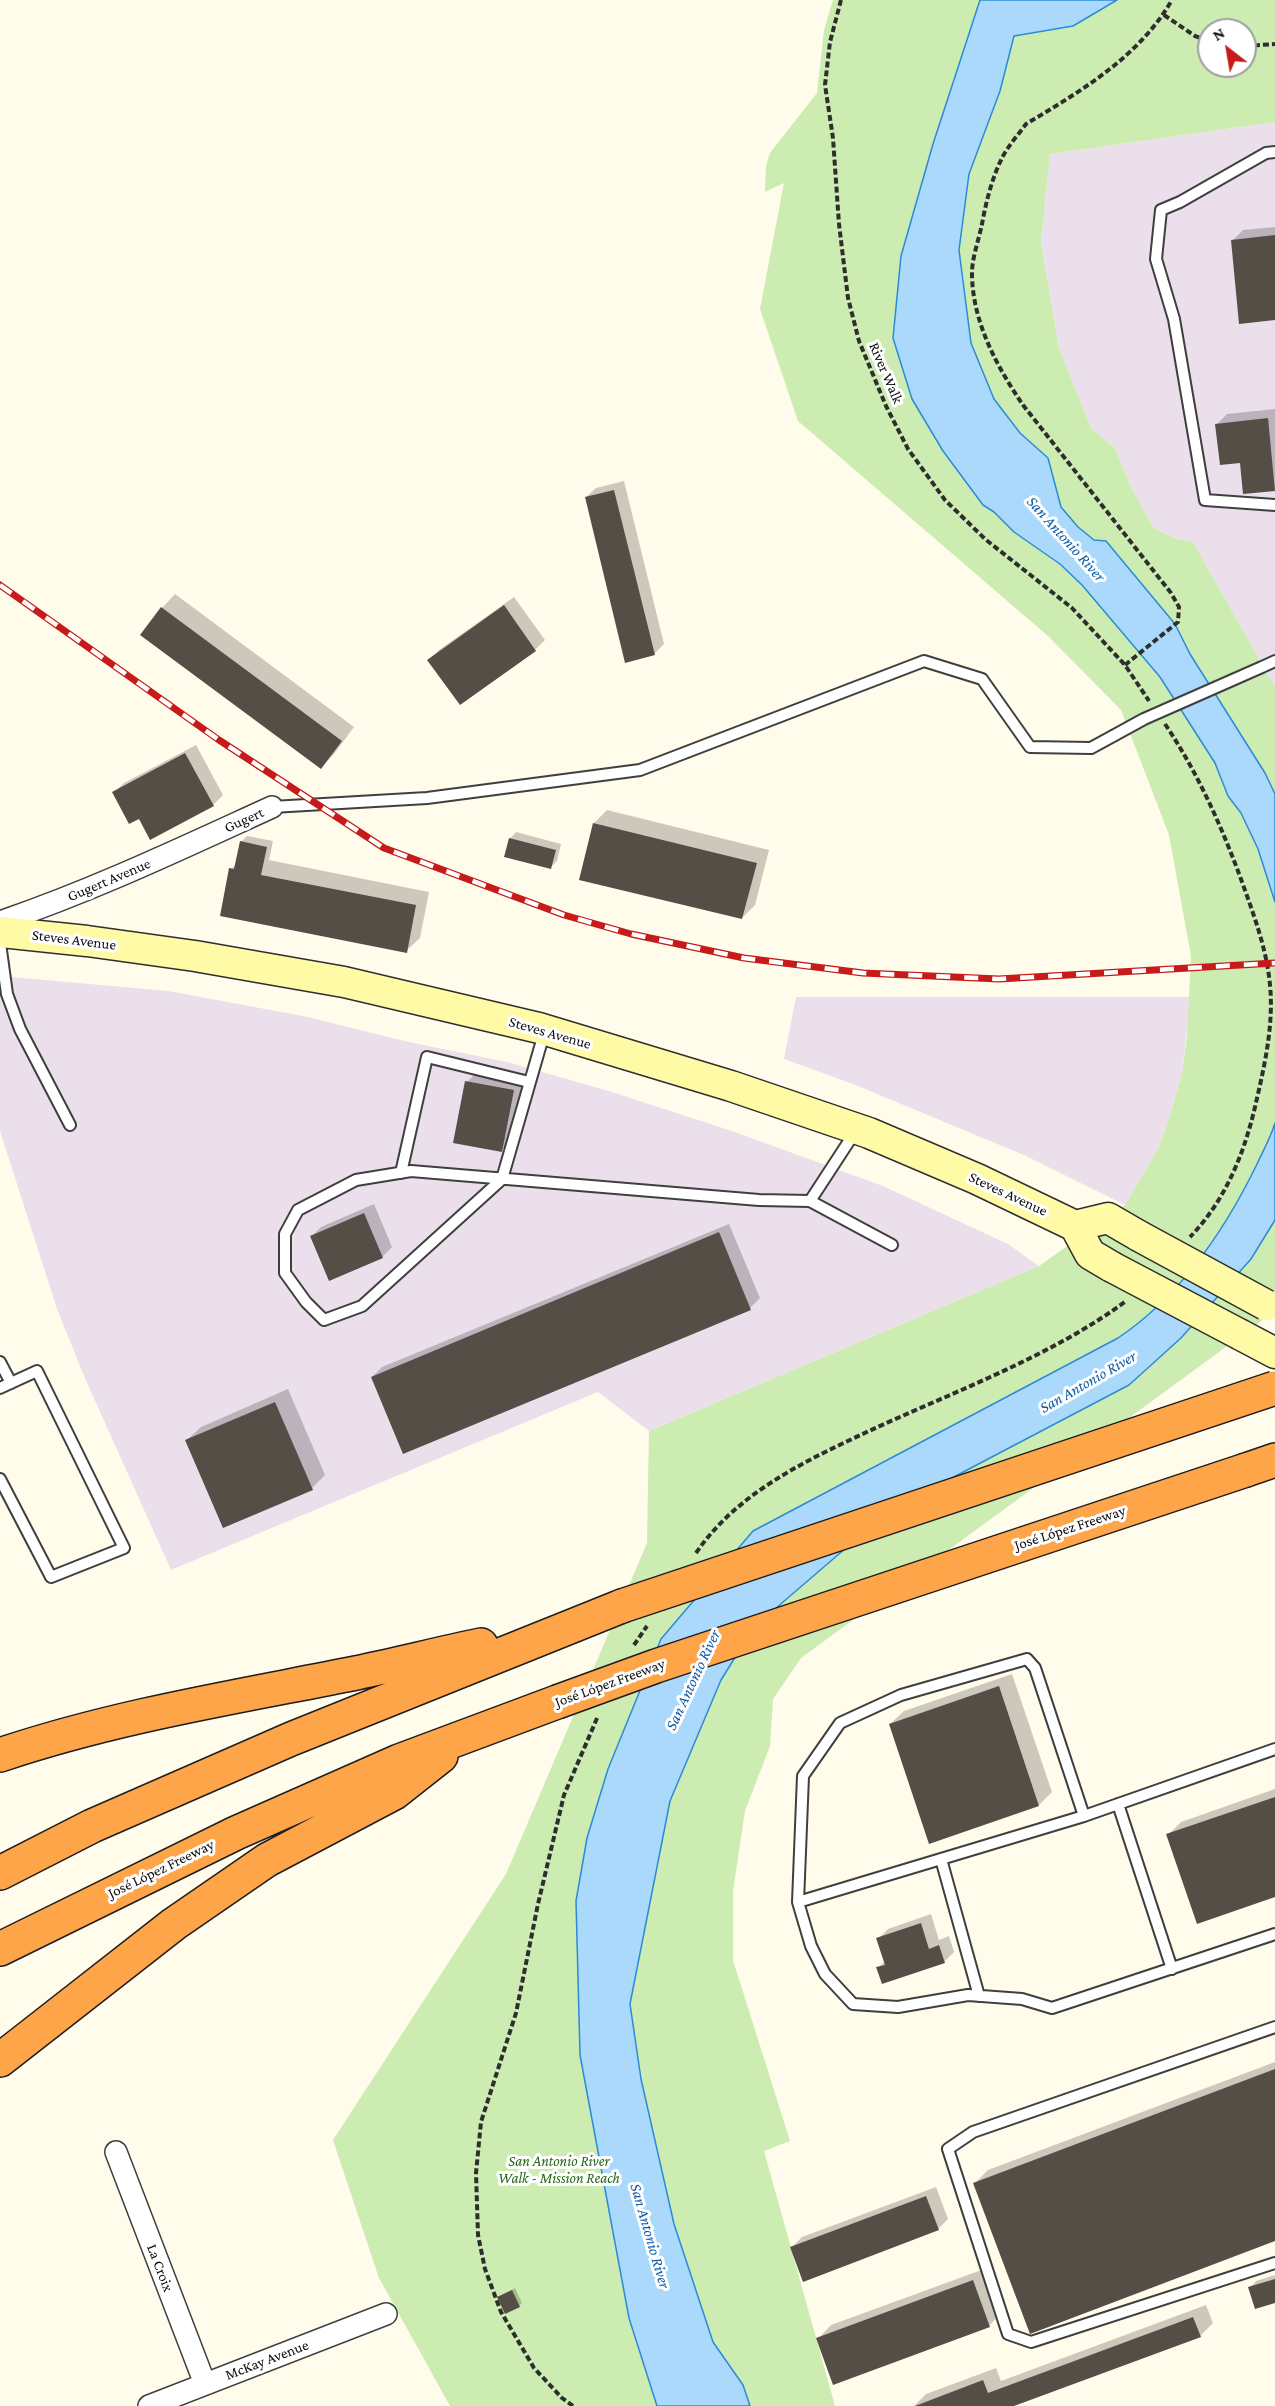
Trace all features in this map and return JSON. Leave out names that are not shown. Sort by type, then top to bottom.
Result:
[{"type":"highway","points":[[0,1873],[92,1826],[291,1739],[574,1624],[1275,1388]]},
{"type":"highway","name":"José López Freeway","points":[[0,1949],[236,1833],[399,1761],[656,1666],[1275,1460]]},
{"type":"highway","points":[[0,1755],[85,1728],[148,1713],[358,1672],[574,1624]]},
{"type":"highway","points":[[0,2060],[174,1924],[267,1860],[394,1793],[466,1736]]},
{"type":"main road","name":"Steves Avenue","points":[[0,932],[195,956],[344,982],[545,1030],[731,1086],[856,1129],[977,1179],[1075,1226]]},
{"type":"main road","points":[[1271,1308],[1108,1218],[1075,1226],[1090,1254],[1275,1353]]},
{"type":"street","name":"Gugert","points":[[216,833],[272,807]]},
{"type":"street","name":"Gugert Avenue","points":[[0,921],[60,902],[216,833]]},
{"type":"street","name":"La Croix","points":[[116,2152],[205,2384]]},
{"type":"street","name":"McKay Avenue","points":[[149,2406],[386,2314]]},
{"type":"lane","points":[[1275,152],[1266,153],[1180,202],[1161,210],[1156,259],[1174,319],[1205,500],[1275,505]]},
{"type":"lane","points":[[272,807],[427,798],[640,770],[924,661],[982,679],[1030,747],[1091,748],[1144,719],[1275,661]]},
{"type":"lane","points":[[0,943],[7,994],[20,1029],[70,1125]]},
{"type":"lane","points":[[545,1030],[502,1179],[362,1306],[324,1320],[306,1302],[285,1273],[285,1234],[298,1210],[356,1180],[411,1171],[502,1179],[759,1200],[810,1201],[892,1245]]},
{"type":"lane","points":[[401,1173],[427,1057],[529,1082]]},
{"type":"lane","points":[[810,1201],[856,1129]]},
{"type":"lane","points":[[0,1362],[5,1386],[37,1371],[124,1548],[51,1577],[0,1479]]},
{"type":"lane","points":[[1084,1816],[1035,1668],[1027,1659],[901,1695],[840,1723],[803,1776],[798,1902],[810,1946],[825,1974],[853,2004],[898,2007],[968,1995],[1022,1999],[1052,2008],[1275,1935]]},
{"type":"lane","points":[[798,1902],[1084,1816],[1275,1749]]},
{"type":"lane","points":[[1118,1804],[1172,1969]]},
{"type":"lane","points":[[941,1859],[979,1996]]},
{"type":"lane","points":[[1275,2027],[973,2132],[948,2149],[1008,2334],[1031,2342],[1275,2263]]},
{"type":"path","name":"River Walk","points":[[841,0],[830,42],[825,85],[839,224],[848,298],[859,341],[886,406],[908,449],[945,500],[985,539],[1072,608],[1125,665],[1178,622],[1179,607],[1171,593],[1030,414],[1003,376],[990,350],[976,304],[972,273],[986,205],[1002,157],[1026,124],[1123,60],[1164,15]]},
{"type":"path","points":[[1172,0],[1164,15],[1197,37]]},
{"type":"path","points":[[1257,45],[1275,44]]},
{"type":"shaded area","points":[[1275,122],[1275,687],[1193,542],[1178,539],[1154,528],[1132,489],[1115,448],[1091,428],[1059,348],[1041,243],[1050,154]]},
{"type":"shaded area","points":[[0,976],[168,991],[303,1016],[409,1042],[507,1062],[612,1092],[732,1131],[883,1186],[1008,1244],[1039,1266],[649,1431],[598,1392],[171,1570],[84,1376],[57,1309],[0,1131]]},
{"type":"shaded area","points":[[796,997],[1191,997],[1182,1073],[1168,1122],[1157,1151],[1125,1205],[1026,1156],[853,1084],[784,1059]]},
{"type":"green space","name":"San Antonio River Walk - Mission Reach","points":[[833,0],[1275,0],[1275,122],[1050,154],[1041,243],[1059,348],[1091,428],[1115,448],[1132,489],[1154,528],[1177,539],[1193,542],[1275,687],[1275,1311],[801,1658],[773,1699],[770,1746],[745,1811],[733,1891],[733,1960],[790,2141],[764,2151],[835,2406],[450,2406],[379,2278],[333,2140],[506,1874],[647,1543],[649,1431],[1039,1266],[1125,1205],[1157,1151],[1182,1073],[1187,1037],[1191,956],[1169,835],[1121,710],[1048,636],[798,421],[760,309],[784,183],[765,192],[766,166],[770,153],[817,93],[824,30]]},
{"type":"water","name":"San Antonio River","points":[[980,0],[1117,0],[1073,26],[1014,36],[1000,91],[969,174],[959,250],[971,343],[994,399],[1020,433],[1048,458],[1061,507],[1078,527],[1094,540],[1106,541],[1175,624],[1190,654],[1265,773],[1275,794],[1275,902],[1258,849],[1241,813],[1228,796],[1215,763],[1160,677],[1082,585],[1060,564],[1014,532],[994,512],[983,505],[943,451],[912,399],[893,338],[901,256],[933,144]]},
{"type":"water","name":"San Antonio River","points":[[1275,1123],[1275,1220],[1251,1259],[1181,1338],[1129,1385],[889,1511],[754,1627],[721,1680],[670,1801],[630,2004],[641,2079],[674,2224],[713,2342],[743,2385],[750,2406],[657,2406],[629,2318],[580,2055],[576,1901],[587,1838],[608,1769],[661,1639],[753,1531],[1118,1338],[1140,1321],[1180,1282],[1215,1237],[1244,1189]]},
{"type":"building","points":[[1275,235],[1275,320],[1239,324],[1231,240]]},
{"type":"building","points":[[1268,418],[1275,491],[1243,494],[1240,463],[1220,465],[1215,424]]},
{"type":"building","points":[[614,490],[655,655],[625,663],[585,497]]},
{"type":"building","points":[[504,605],[536,651],[460,705],[427,660]]},
{"type":"building","points":[[161,607],[342,741],[321,769],[140,635]]},
{"type":"building","points":[[185,753],[214,806],[150,840],[139,819],[129,824],[112,792]]},
{"type":"building","points":[[593,823],[757,863],[742,919],[579,880]]},
{"type":"building","points":[[509,838],[556,850],[551,869],[504,857]]},
{"type":"building","points":[[240,841],[267,847],[261,875],[416,905],[407,953],[220,916],[229,868],[234,869]]},
{"type":"building","points":[[465,1081],[514,1090],[502,1152],[453,1143]]},
{"type":"building","points":[[364,1213],[383,1258],[329,1281],[310,1236]]},
{"type":"building","points":[[719,1232],[751,1310],[403,1454],[371,1377]]},
{"type":"building","points":[[275,1402],[313,1490],[223,1528],[185,1440]]},
{"type":"building","points":[[999,1686],[1039,1806],[929,1844],[889,1724]]},
{"type":"building","points":[[1275,1797],[1275,1897],[1197,1924],[1166,1834]]},
{"type":"building","points":[[921,1923],[929,1949],[939,1945],[945,1963],[882,1984],[876,1967],[885,1965],[876,1938]]},
{"type":"building","points":[[1275,2069],[1275,2241],[1030,2334],[973,2183]]},
{"type":"building","points":[[926,2196],[939,2230],[803,2282],[790,2247]]},
{"type":"building","points":[[1275,2279],[1275,2303],[1255,2309],[1248,2287]]},
{"type":"building","points":[[973,2280],[990,2327],[833,2385],[816,2338]]},
{"type":"building","points":[[512,2290],[520,2307],[505,2314],[497,2297]]},
{"type":"building","points":[[1193,2317],[1201,2337],[1014,2406],[915,2406],[983,2380],[988,2393]]},
{"type":"railway","points":[[0,585],[219,740],[384,848],[564,915],[631,934],[744,958],[863,973],[999,979],[1275,963]]}]
